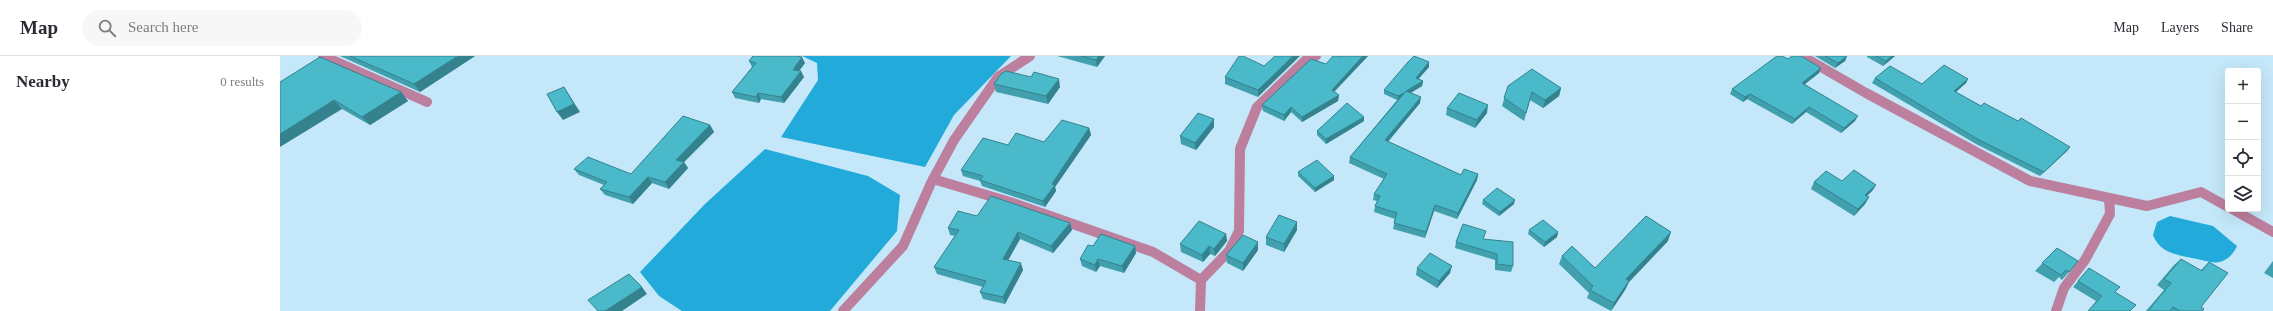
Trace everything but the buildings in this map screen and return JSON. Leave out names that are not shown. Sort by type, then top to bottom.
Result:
[{"type":"street","points":[[323,56],[427,102]]},
{"type":"street","points":[[842,311],[903,246],[933,179],[954,140],[998,77],[1030,56]]},
{"type":"street","points":[[1200,311],[1201,280],[1229,251],[1239,230],[1240,149],[1258,106],[1308,58],[1316,56]]},
{"type":"street","points":[[1802,56],[1866,93],[2030,181],[2147,206],[2201,192],[2225,205]]},
{"type":"street","points":[[933,179],[1010,202],[1153,252],[1201,280]]},
{"type":"street","points":[[2056,311],[2064,288],[2085,260],[2110,214],[2109,198]]},
{"type":"street","points":[[2237,212],[2273,232]]},
{"type":"water","points":[[802,56],[1011,56],[954,115],[925,167],[781,137],[818,80],[817,63]]},
{"type":"water","points":[[765,149],[868,176],[900,195],[897,231],[830,311],[682,311],[659,296],[640,272],[705,204]]},
{"type":"water","points":[[2170,216],[2213,226],[2237,246],[2232,254],[2227,258],[2214,263],[2171,253],[2160,246],[2153,235],[2157,222]]}]
